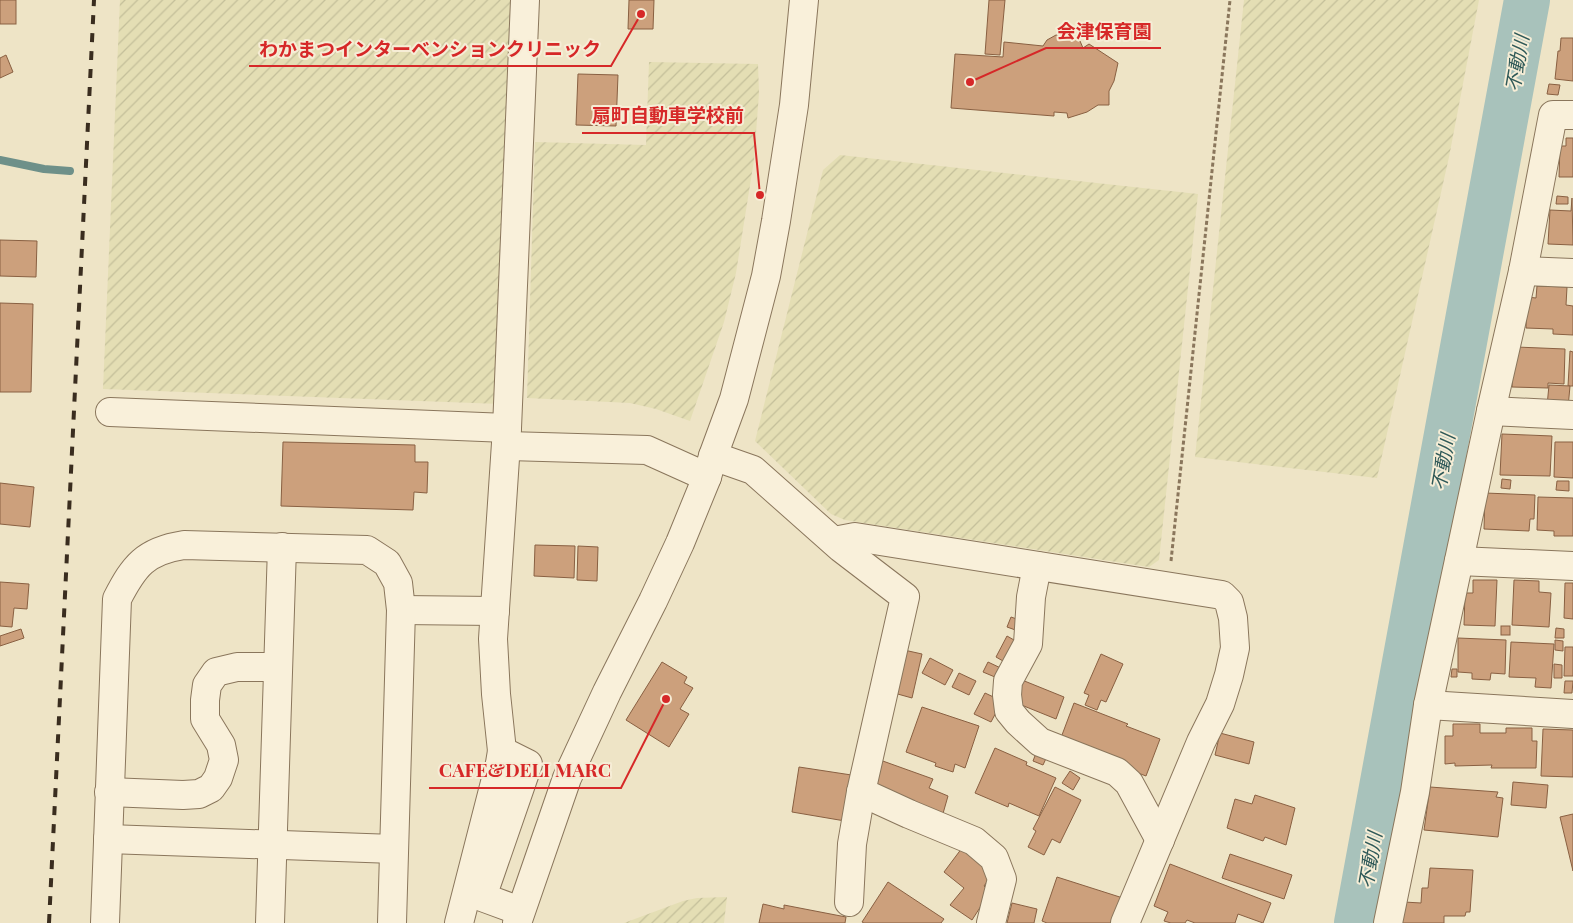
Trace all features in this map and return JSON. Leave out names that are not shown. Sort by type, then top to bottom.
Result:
[{"type":"street","points":[[459,923],[502,751],[493,639],[507,437],[525,0]]},
{"type":"street","points":[[502,751],[528,764],[482,897],[519,917],[567,778],[680,543],[734,399],[766,276],[794,105],[804,0]]},
{"type":"street","points":[[1388,923],[1415,792],[1428,706],[1522,271],[1553,114],[1573,115]]},
{"type":"street","points":[[1522,271],[1573,273]]},
{"type":"street","points":[[1491,411],[1573,415]]},
{"type":"street","points":[[110,412],[507,437],[647,450],[710,466],[753,470],[834,542],[905,597],[852,844],[849,902]]},
{"type":"street","points":[[834,542],[855,537],[1222,595],[1229,602],[1233,618],[1235,648],[1220,704],[1201,742],[1124,923]]},
{"type":"street","points":[[105,923],[117,599],[128,577],[146,557],[166,548],[184,544],[367,550],[387,563],[398,583],[401,610],[392,923]]},
{"type":"street","points":[[270,923],[282,547]]},
{"type":"street","points":[[1459,561],[1573,566]]},
{"type":"street","points":[[1037,566],[1030,597],[1028,644],[1008,681],[1007,695],[1010,711],[1018,722],[1040,742],[1117,772],[1129,782],[1160,840]]},
{"type":"street","points":[[401,610],[495,611]]},
{"type":"street","points":[[109,792],[183,795],[199,794],[210,788],[218,778],[224,760],[221,745],[205,718],[207,685],[216,672],[237,667],[278,667]]},
{"type":"street","points":[[1428,706],[1573,714]]},
{"type":"street","points":[[862,792],[908,814],[974,841],[994,858],[1002,879],[991,923]]},
{"type":"street","points":[[108,839],[394,850]]},
{"type":"path","points":[[1168,587],[1230,0]]},
{"type":"shaded area","points":[[120,0],[513,0],[500,404],[103,389]]},
{"type":"shaded area","points":[[1244,0],[1479,0],[1449,157],[1377,478],[1195,457]]},
{"type":"shaded area","points":[[649,62],[758,64],[759,93],[754,160],[736,273],[724,322],[690,421],[656,409],[630,403],[527,398],[535,142],[646,145]]},
{"type":"shaded area","points":[[840,155],[1198,194],[1159,560],[1149,567],[845,520],[831,514],[755,441],[823,170]]},
{"type":"shaded area","points":[[727,897],[724,923],[624,923],[683,901],[697,898]]},
{"type":"building","points":[[0,0],[16,0],[16,24],[0,24]]},
{"type":"building","points":[[629,0],[654,0],[653,29],[628,29]]},
{"type":"building","points":[[989,0],[1005,0],[1000,55],[985,54]]},
{"type":"building","points":[[1056,35],[1069,35],[1076,38],[1080,41],[1083,48],[1089,44],[1118,63],[1114,81],[1109,91],[1109,105],[1098,105],[1087,112],[1068,118],[1067,113],[1054,112],[1054,116],[951,108],[955,54],[1003,57],[1004,42],[1043,46],[1047,40]]},
{"type":"building","points":[[1561,38],[1573,38],[1573,81],[1555,79]]},
{"type":"building","points":[[6,55],[13,72],[0,78],[0,58]]},
{"type":"building","points":[[578,74],[618,75],[616,126],[576,125]]},
{"type":"building","points":[[1549,84],[1560,85],[1558,95],[1547,94]]},
{"type":"building","points":[[1566,138],[1573,138],[1573,177],[1559,177],[1560,146],[1566,146]]},
{"type":"building","points":[[1557,196],[1568,197],[1568,204],[1556,204]]},
{"type":"building","points":[[1572,198],[1573,245],[1548,244],[1550,210],[1571,211]]},
{"type":"building","points":[[0,240],[37,241],[36,277],[0,276]]},
{"type":"building","points":[[1537,286],[1567,287],[1566,305],[1573,306],[1573,335],[1553,334],[1553,329],[1526,328],[1527,297],[1536,298]]},
{"type":"building","points":[[0,303],[33,304],[31,392],[0,392]]},
{"type":"building","points":[[1516,347],[1565,349],[1564,384],[1548,383],[1548,388],[1512,387],[1513,361]]},
{"type":"building","points":[[1570,351],[1573,352],[1573,386],[1568,386]]},
{"type":"building","points":[[1549,385],[1570,386],[1568,408],[1547,406]]},
{"type":"building","points":[[1502,434],[1552,436],[1550,476],[1500,475]]},
{"type":"building","points":[[283,442],[415,445],[415,462],[428,462],[427,493],[414,492],[413,510],[281,506]]},
{"type":"building","points":[[1555,442],[1573,442],[1573,478],[1554,477]]},
{"type":"building","points":[[1502,479],[1511,480],[1510,489],[1501,488]]},
{"type":"building","points":[[1557,481],[1569,481],[1569,491],[1556,490]]},
{"type":"building","points":[[0,483],[34,487],[30,527],[0,524]]},
{"type":"building","points":[[1485,493],[1535,495],[1534,519],[1530,519],[1529,531],[1484,529]]},
{"type":"building","points":[[1538,497],[1573,498],[1573,536],[1554,536],[1554,531],[1537,530]]},
{"type":"building","points":[[535,545],[575,546],[574,578],[534,576]]},
{"type":"building","points":[[578,546],[598,547],[597,581],[577,580]]},
{"type":"building","points":[[1473,580],[1497,580],[1495,626],[1464,625],[1465,593],[1473,593]]},
{"type":"building","points":[[1514,580],[1539,581],[1539,592],[1551,593],[1549,627],[1512,625]]},
{"type":"building","points":[[0,582],[29,584],[27,609],[14,608],[12,627],[0,626]]},
{"type":"building","points":[[1565,583],[1573,583],[1573,619],[1564,618]]},
{"type":"building","points":[[1011,617],[1025,622],[1021,632],[1007,627]]},
{"type":"building","points":[[1501,626],[1510,626],[1510,635],[1501,635]]},
{"type":"building","points":[[1556,628],[1564,629],[1564,638],[1555,638]]},
{"type":"building","points":[[21,629],[24,638],[0,646],[0,636]]},
{"type":"building","points":[[1007,636],[1021,644],[1010,665],[996,657]]},
{"type":"building","points":[[1458,638],[1506,640],[1505,674],[1491,673],[1490,680],[1472,679],[1472,673],[1458,672]]},
{"type":"building","points":[[1555,640],[1563,641],[1563,651],[1555,650]]},
{"type":"building","points":[[1511,642],[1554,644],[1551,688],[1535,687],[1536,678],[1509,677]]},
{"type":"building","points":[[1565,647],[1573,647],[1573,676],[1564,676]]},
{"type":"building","points":[[904,650],[922,654],[912,698],[894,693]]},
{"type":"building","points":[[1101,654],[1123,664],[1106,702],[1101,700],[1097,710],[1085,705],[1089,695],[1084,693]]},
{"type":"building","points":[[930,658],[953,670],[945,685],[922,673]]},
{"type":"building","points":[[662,662],[687,677],[684,683],[693,688],[680,709],[689,714],[669,747],[626,720]]},
{"type":"building","points":[[988,662],[1007,671],[1002,680],[983,672]]},
{"type":"building","points":[[1554,664],[1562,665],[1562,678],[1554,678]]},
{"type":"building","points":[[1452,669],[1457,669],[1457,677],[1451,677]]},
{"type":"building","points":[[959,673],[976,681],[969,695],[952,687]]},
{"type":"building","points":[[1022,680],[1064,697],[1056,719],[1014,702]]},
{"type":"building","points":[[1565,681],[1573,681],[1572,693],[1564,693]]},
{"type":"building","points":[[985,693],[1002,701],[991,722],[974,714]]},
{"type":"building","points":[[1074,703],[1160,739],[1146,776],[1059,743]]},
{"type":"building","points":[[922,707],[979,726],[965,768],[955,764],[953,772],[935,766],[936,763],[906,752]]},
{"type":"building","points":[[1453,724],[1480,724],[1480,733],[1506,733],[1506,728],[1532,728],[1532,741],[1537,741],[1536,768],[1491,768],[1492,765],[1455,766],[1455,763],[1445,764],[1445,736],[1453,736]]},
{"type":"building","points":[[1543,729],[1573,730],[1573,777],[1541,776]]},
{"type":"building","points":[[1220,733],[1254,742],[1249,764],[1215,755]]},
{"type":"building","points":[[995,748],[1027,762],[1026,765],[1056,778],[1039,816],[1009,803],[1008,807],[975,793]]},
{"type":"building","points":[[1038,748],[1049,752],[1043,765],[1033,761]]},
{"type":"building","points":[[880,760],[933,779],[929,788],[948,796],[942,817],[876,792]]},
{"type":"building","points":[[799,767],[858,776],[851,822],[792,812]]},
{"type":"building","points":[[1070,771],[1080,778],[1073,790],[1062,783]]},
{"type":"building","points":[[1513,782],[1548,785],[1546,808],[1511,805]]},
{"type":"building","points":[[1055,787],[1081,800],[1060,843],[1052,839],[1044,855],[1028,847],[1036,831],[1033,829]]},
{"type":"building","points":[[1430,787],[1498,792],[1496,797],[1503,798],[1498,837],[1424,830]]},
{"type":"building","points":[[1255,795],[1295,808],[1286,845],[1265,837],[1263,841],[1227,828],[1235,799],[1252,804]]},
{"type":"building","points":[[1573,814],[1573,871],[1560,817]]},
{"type":"building","points":[[962,848],[993,873],[984,886],[990,892],[972,920],[950,905],[964,888],[944,872]]},
{"type":"building","points":[[1230,854],[1292,875],[1284,899],[1222,878]]},
{"type":"building","points":[[1170,864],[1271,903],[1263,923],[1238,914],[1235,923],[1195,923],[1187,920],[1185,923],[1171,923],[1164,921],[1168,912],[1154,906]]},
{"type":"building","points":[[1430,868],[1473,870],[1470,912],[1466,912],[1465,916],[1444,916],[1444,923],[1402,923],[1404,902],[1421,903],[1422,888],[1428,888]]},
{"type":"building","points":[[1057,877],[1126,899],[1118,923],[1047,923],[1042,921]]},
{"type":"building","points":[[888,882],[944,919],[941,923],[862,922]]},
{"type":"building","points":[[1012,903],[1037,909],[1034,923],[1007,923]]},
{"type":"building","points":[[763,904],[784,909],[784,905],[846,917],[845,923],[759,923]]},
{"type":"waterway","name":"不動川","points":[[1357,923],[1527,0]]},
{"type":"waterway","points":[[0,160],[44,169],[70,171]]},
{"type":"railway","points":[[49,923],[94,0]]},
{"type":"place","name":"わかまつインターベンションクリニック","points":[[641,14]]},
{"type":"place","name":"会津保育園","points":[[970,82]]},
{"type":"place","name":"扇町自動車学校前","points":[[760,195]]},
{"type":"place","name":"CAFE&DELI MARC","points":[[666,699]]}]
